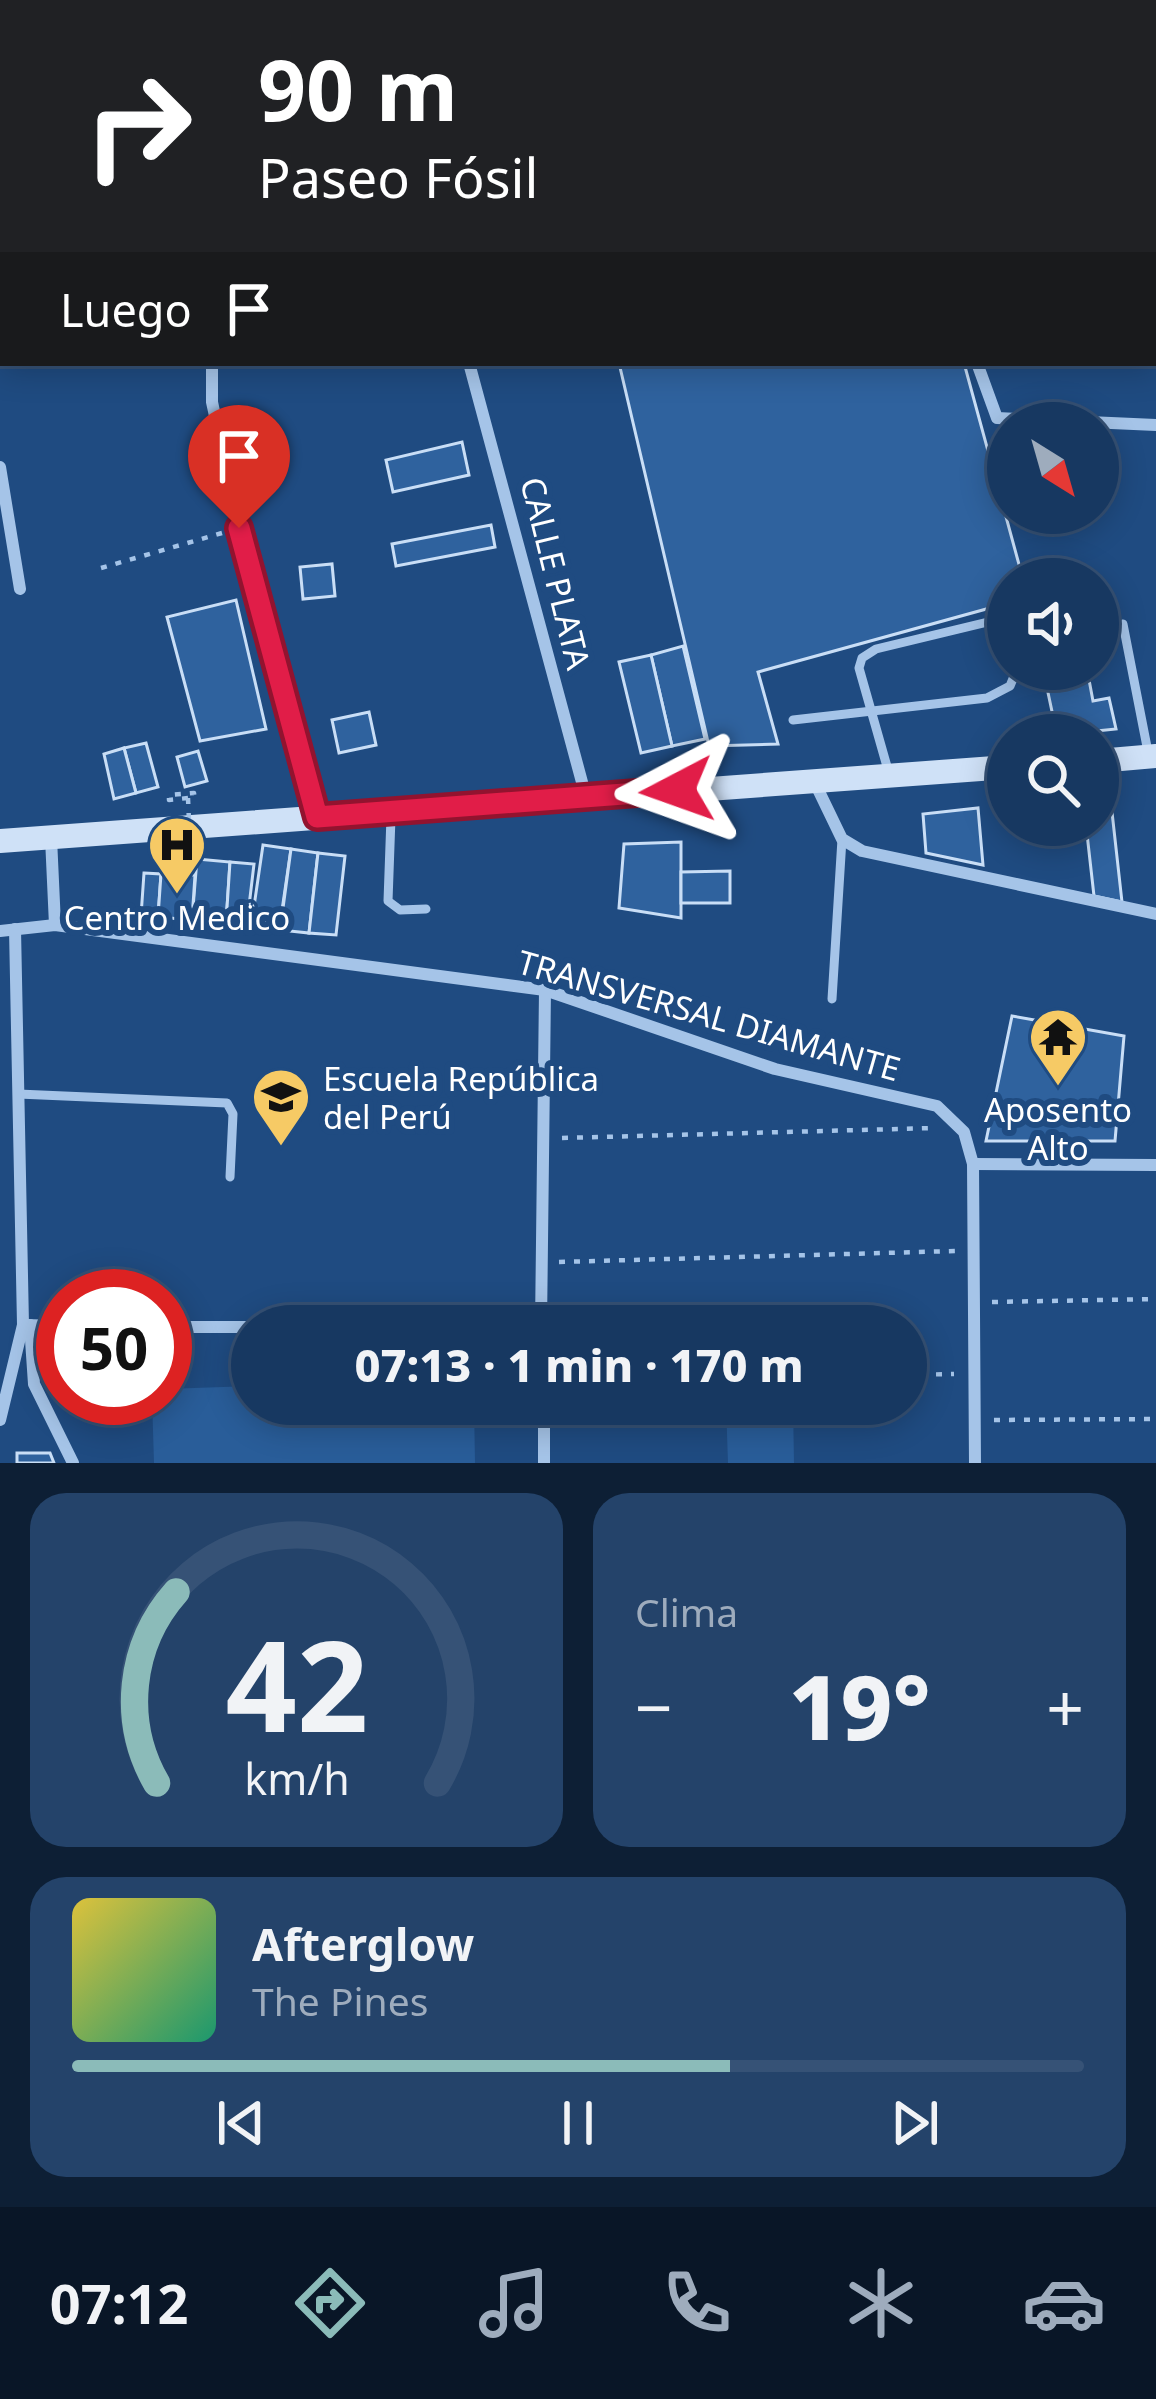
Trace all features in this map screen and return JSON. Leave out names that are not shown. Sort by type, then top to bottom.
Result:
[{"type":"main road","points":[[1119,759],[1153,757]]},
{"type":"main road","points":[[0,841],[987,769]]},
{"type":"street","points":[[212,366],[212,402],[239,528],[317,817]]},
{"type":"street","name":"CALLE PLATA","points":[[470,366],[586,797]]},
{"type":"street","points":[[978,366],[998,418],[1156,425]]},
{"type":"street","points":[[0,466],[20,589]]},
{"type":"street","points":[[814,781],[842,839],[862,851],[1156,914]]},
{"type":"street","points":[[51,837],[55,925]]},
{"type":"street","name":"TRANSVERSAL DIAMANTE","points":[[8,930],[55,925],[545,990],[776,1069],[937,1106],[958,1127]]},
{"type":"street","points":[[8,930],[27,1325],[34,1384],[73,1463]]},
{"type":"street","points":[[542,1305],[545,990]]},
{"type":"street","points":[[958,1127],[973,1164],[975,1463]]},
{"type":"street","points":[[973,1164],[1156,1165]]},
{"type":"street","points":[[27,1325],[36,1325]]},
{"type":"street","points":[[0,1420],[27,1325]]},
{"type":"street","points":[[192,1327],[231,1327]]},
{"type":"street","points":[[544,1425],[544,1463]]},
{"type":"lane","points":[[889,776],[859,668],[862,658],[876,649],[987,622]]},
{"type":"lane","points":[[1124,623],[1153,757]]},
{"type":"lane","points":[[793,720],[872,707],[987,698],[1002,690]]},
{"type":"lane","points":[[391,812],[388,901],[400,910],[426,909]]},
{"type":"lane","points":[[832,999],[842,839]]},
{"type":"lane","points":[[18,1094],[226,1103],[233,1114],[230,1177]]},
{"type":"path","points":[[101,568],[239,528]]},
{"type":"path","points":[[191,795],[191,868]]},
{"type":"path","points":[[545,1138],[958,1127]]},
{"type":"path","points":[[543,1262],[974,1251]]},
{"type":"path","points":[[974,1302],[1156,1298]]},
{"type":"path","points":[[927,1374],[974,1373]]},
{"type":"path","points":[[975,1420],[1156,1419]]},
{"type":"shaded area","points":[[231,1387],[231,1425],[474,1425],[475,1463],[154,1463],[153,1425],[192,1425],[192,1388]]},
{"type":"shaded area","points":[[727,1425],[793,1425],[794,1463],[728,1463]]},
{"type":"building","points":[[620,366],[965,366],[987,447],[987,534],[1011,534],[1017,558],[987,558],[987,609],[758,672],[778,744],[709,746]]},
{"type":"building","points":[[462,442],[469,475],[393,492],[386,460]]},
{"type":"building","points":[[491,525],[495,547],[396,566],[392,544]]},
{"type":"building","points":[[332,564],[335,596],[303,599],[300,567]]},
{"type":"building","points":[[236,600],[266,729],[200,741],[167,617]]},
{"type":"building","points":[[683,646],[705,739],[672,746],[651,655]]},
{"type":"building","points":[[651,655],[672,746],[641,753],[619,662]]},
{"type":"building","points":[[1047,690],[1091,690],[1093,701],[1109,698],[1113,714],[1053,714]]},
{"type":"building","points":[[369,712],[376,745],[339,753],[332,720]]},
{"type":"building","points":[[146,743],[158,787],[136,793],[124,748]]},
{"type":"building","points":[[124,748],[136,793],[114,799],[104,754]]},
{"type":"building","points":[[198,751],[207,781],[185,787],[177,757]]},
{"type":"building","points":[[978,808],[983,865],[926,853],[923,814]]},
{"type":"building","points":[[681,842],[681,918],[619,908],[624,844]]},
{"type":"building","points":[[263,845],[291,849],[280,924],[252,920]]},
{"type":"building","points":[[1088,846],[1116,846],[1122,902],[1094,896]]},
{"type":"building","points":[[291,849],[318,853],[309,933],[280,930]]},
{"type":"building","points":[[318,853],[345,856],[336,935],[309,933]]},
{"type":"building","points":[[197,859],[230,862],[226,923],[192,920]]},
{"type":"building","points":[[230,862],[254,864],[247,923],[226,923]]},
{"type":"building","points":[[730,871],[730,903],[681,903],[681,872]]},
{"type":"building","points":[[144,873],[161,874],[158,917],[141,916]]},
{"type":"building","name":"Centro Medico","points":[[161,874],[195,875],[192,920],[158,917]]},
{"type":"building","name":"Aposento Alto","points":[[1012,1016],[1124,1036],[1115,1141],[986,1141]]},
{"type":"building","points":[[17,1453],[50,1453],[54,1463],[17,1463]]},
{"type":"place","name":"Centro Medico","points":[[177,896]]},
{"type":"place","name":"Aposento Alto","points":[[1058,1088]]},
{"type":"place","name":"Escuela República del Perú","points":[[281,1148]]},
{"type":"route","points":[[239,528],[317,817],[677,790]]}]
